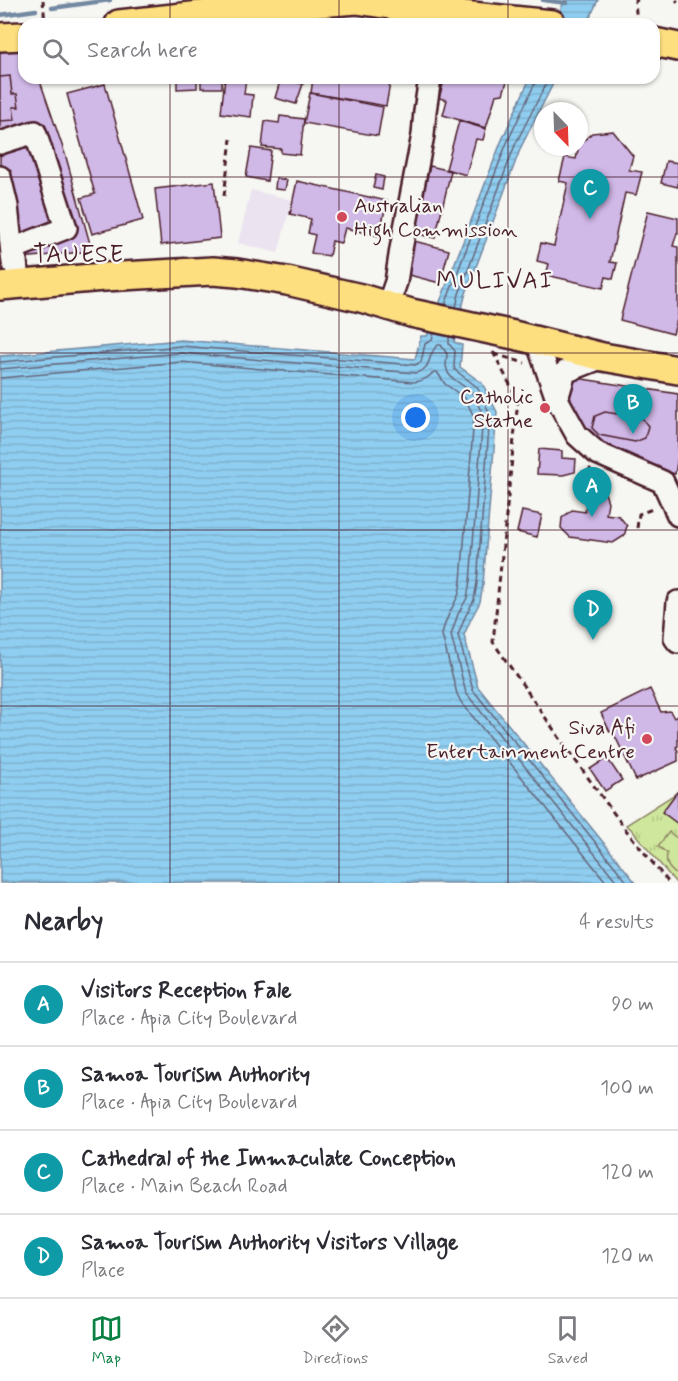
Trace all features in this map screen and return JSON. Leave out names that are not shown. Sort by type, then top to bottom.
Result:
[{"type":"main road","points":[[174,18],[357,0],[438,18]]},
{"type":"main road","points":[[0,37],[18,36]]},
{"type":"main road","points":[[660,43],[678,46]]},
{"type":"main road","points":[[11,285],[213,271],[237,273],[287,281],[603,357],[678,370]]},
{"type":"street","points":[[399,309],[396,282],[423,135],[429,84]]},
{"type":"street","points":[[0,143],[35,132],[66,228],[15,248],[11,285]]},
{"type":"street","points":[[0,177],[7,206],[11,285]]},
{"type":"street","points":[[537,341],[557,399],[577,435],[597,453],[663,482],[675,509]]},
{"type":"street","points":[[557,399],[565,372],[603,357]]},
{"type":"street","points":[[678,602],[675,638],[678,642]]},
{"type":"path","points":[[43,0],[44,18]]},
{"type":"path","points":[[637,18],[635,1],[638,0]]},
{"type":"path","points":[[224,196],[231,139]]},
{"type":"path","points":[[546,368],[493,354],[518,400],[493,642],[612,811],[669,883]]},
{"type":"path","points":[[637,528],[639,514],[675,509]]},
{"type":"shaded area","points":[[251,190],[292,200],[278,253],[238,243]]},
{"type":"green space","points":[[678,792],[678,883],[676,883],[626,825]]},
{"type":"green space","points":[[669,832],[678,839],[678,876],[668,866],[667,853],[658,846]]},
{"type":"water","points":[[565,0],[598,0],[590,18],[557,18]]},
{"type":"water","points":[[527,84],[553,84],[544,102],[534,102],[534,121],[521,147],[465,296],[454,342],[462,345],[460,367],[482,383],[497,412],[483,584],[480,602],[464,635],[478,687],[636,883],[0,883],[0,356],[181,340],[415,359],[421,336],[427,336],[501,142]]},
{"type":"building","points":[[18,48],[18,84],[41,84],[66,157],[92,251],[21,258],[0,266],[0,50]]},
{"type":"building","points":[[10,76],[12,94],[17,94],[19,107],[13,107],[15,120],[0,121],[0,77]]},
{"type":"building","points":[[105,84],[143,220],[92,234],[81,198],[95,194],[67,94]]},
{"type":"building","points":[[177,84],[197,84],[197,88],[177,89]]},
{"type":"building","points":[[201,84],[222,84],[222,88],[201,88]]},
{"type":"building","points":[[224,84],[245,84],[244,94],[253,95],[251,117],[221,113]]},
{"type":"building","points":[[279,84],[303,84],[296,104],[275,98]]},
{"type":"building","points":[[312,84],[390,84],[386,106],[311,93]]},
{"type":"building","points":[[443,84],[506,84],[503,94],[496,95],[486,128],[443,115],[447,100],[439,98]]},
{"type":"building","points":[[310,93],[383,107],[378,136],[304,123]]},
{"type":"building","points":[[280,116],[304,119],[300,155],[281,153],[281,149],[262,147],[265,121],[279,123]]},
{"type":"building","points":[[459,121],[486,129],[483,140],[476,139],[466,175],[446,169]]},
{"type":"building","points":[[613,131],[633,156],[629,170],[642,172],[636,195],[625,193],[610,262],[617,263],[613,279],[606,277],[603,288],[546,275],[549,264],[537,261],[541,243],[554,246],[568,183],[559,181],[565,157],[576,159],[577,156],[588,156],[588,137],[592,133]]},
{"type":"building","points":[[251,148],[271,151],[267,181],[246,177]]},
{"type":"building","points":[[666,161],[678,163],[678,187],[661,183]]},
{"type":"building","points":[[430,166],[451,171],[435,238],[413,233]]},
{"type":"building","points":[[376,175],[384,177],[382,190],[373,188]]},
{"type":"building","points":[[276,178],[287,180],[285,190],[275,189]]},
{"type":"building","name":"Australian High Commission","points":[[297,181],[387,201],[379,236],[345,228],[341,243],[332,241],[329,256],[311,253],[315,235],[308,233],[311,219],[290,214]]},
{"type":"building","points":[[214,182],[220,238],[161,245],[155,189]]},
{"type":"building","points":[[648,211],[678,218],[678,233],[673,246],[678,247],[678,316],[673,334],[620,320]]},
{"type":"building","points":[[414,241],[449,250],[440,283],[405,274]]},
{"type":"building","points":[[576,378],[678,394],[678,456],[675,474],[644,465],[604,448],[573,420],[566,399]]},
{"type":"building","points":[[622,393],[635,396],[630,415],[642,418],[648,426],[645,438],[635,442],[599,435],[592,428],[595,416],[605,412],[617,414]]},
{"type":"building","points":[[539,449],[562,451],[562,458],[576,459],[575,472],[563,475],[537,474]]},
{"type":"building","points":[[595,490],[605,493],[608,502],[606,514],[619,516],[627,526],[624,536],[613,543],[570,537],[561,528],[562,518],[572,510],[585,512],[587,496]]},
{"type":"building","points":[[522,511],[542,515],[537,537],[517,532]]},
{"type":"building","name":"Siva Afi Entertainment Centre","points":[[650,689],[661,712],[670,711],[674,718],[678,716],[678,746],[676,747],[678,761],[636,780],[613,732],[610,732],[601,713]]},
{"type":"building","points":[[607,758],[622,780],[605,791],[590,769]]},
{"type":"building","points":[[678,793],[678,824],[662,812]]},
{"type":"waterway","points":[[52,8],[110,0]]},
{"type":"waterway","points":[[543,0],[567,3]]},
{"type":"waterway","points":[[0,15],[36,10]]},
{"type":"place","name":"Australian High Commission","points":[[342,217]]},
{"type":"place","name":"Cathedral of the Immaculate Conception","points":[[590,219]]},
{"type":"place","name":"Catholic Statue","points":[[545,408]]},
{"type":"place","name":"Samoa Tourism Authority","points":[[633,434]]},
{"type":"place","name":"Visitors Reception Fale","points":[[592,517]]},
{"type":"place","name":"Samoa Tourism Authority Visitors Village","points":[[593,640]]},
{"type":"place","name":"Siva Afi Entertainment Centre","points":[[647,739]]},
{"type":"district","name":"TAUESE","points":[[79,254]]},
{"type":"district","name":"MULIVAI","points":[[495,280]]}]
